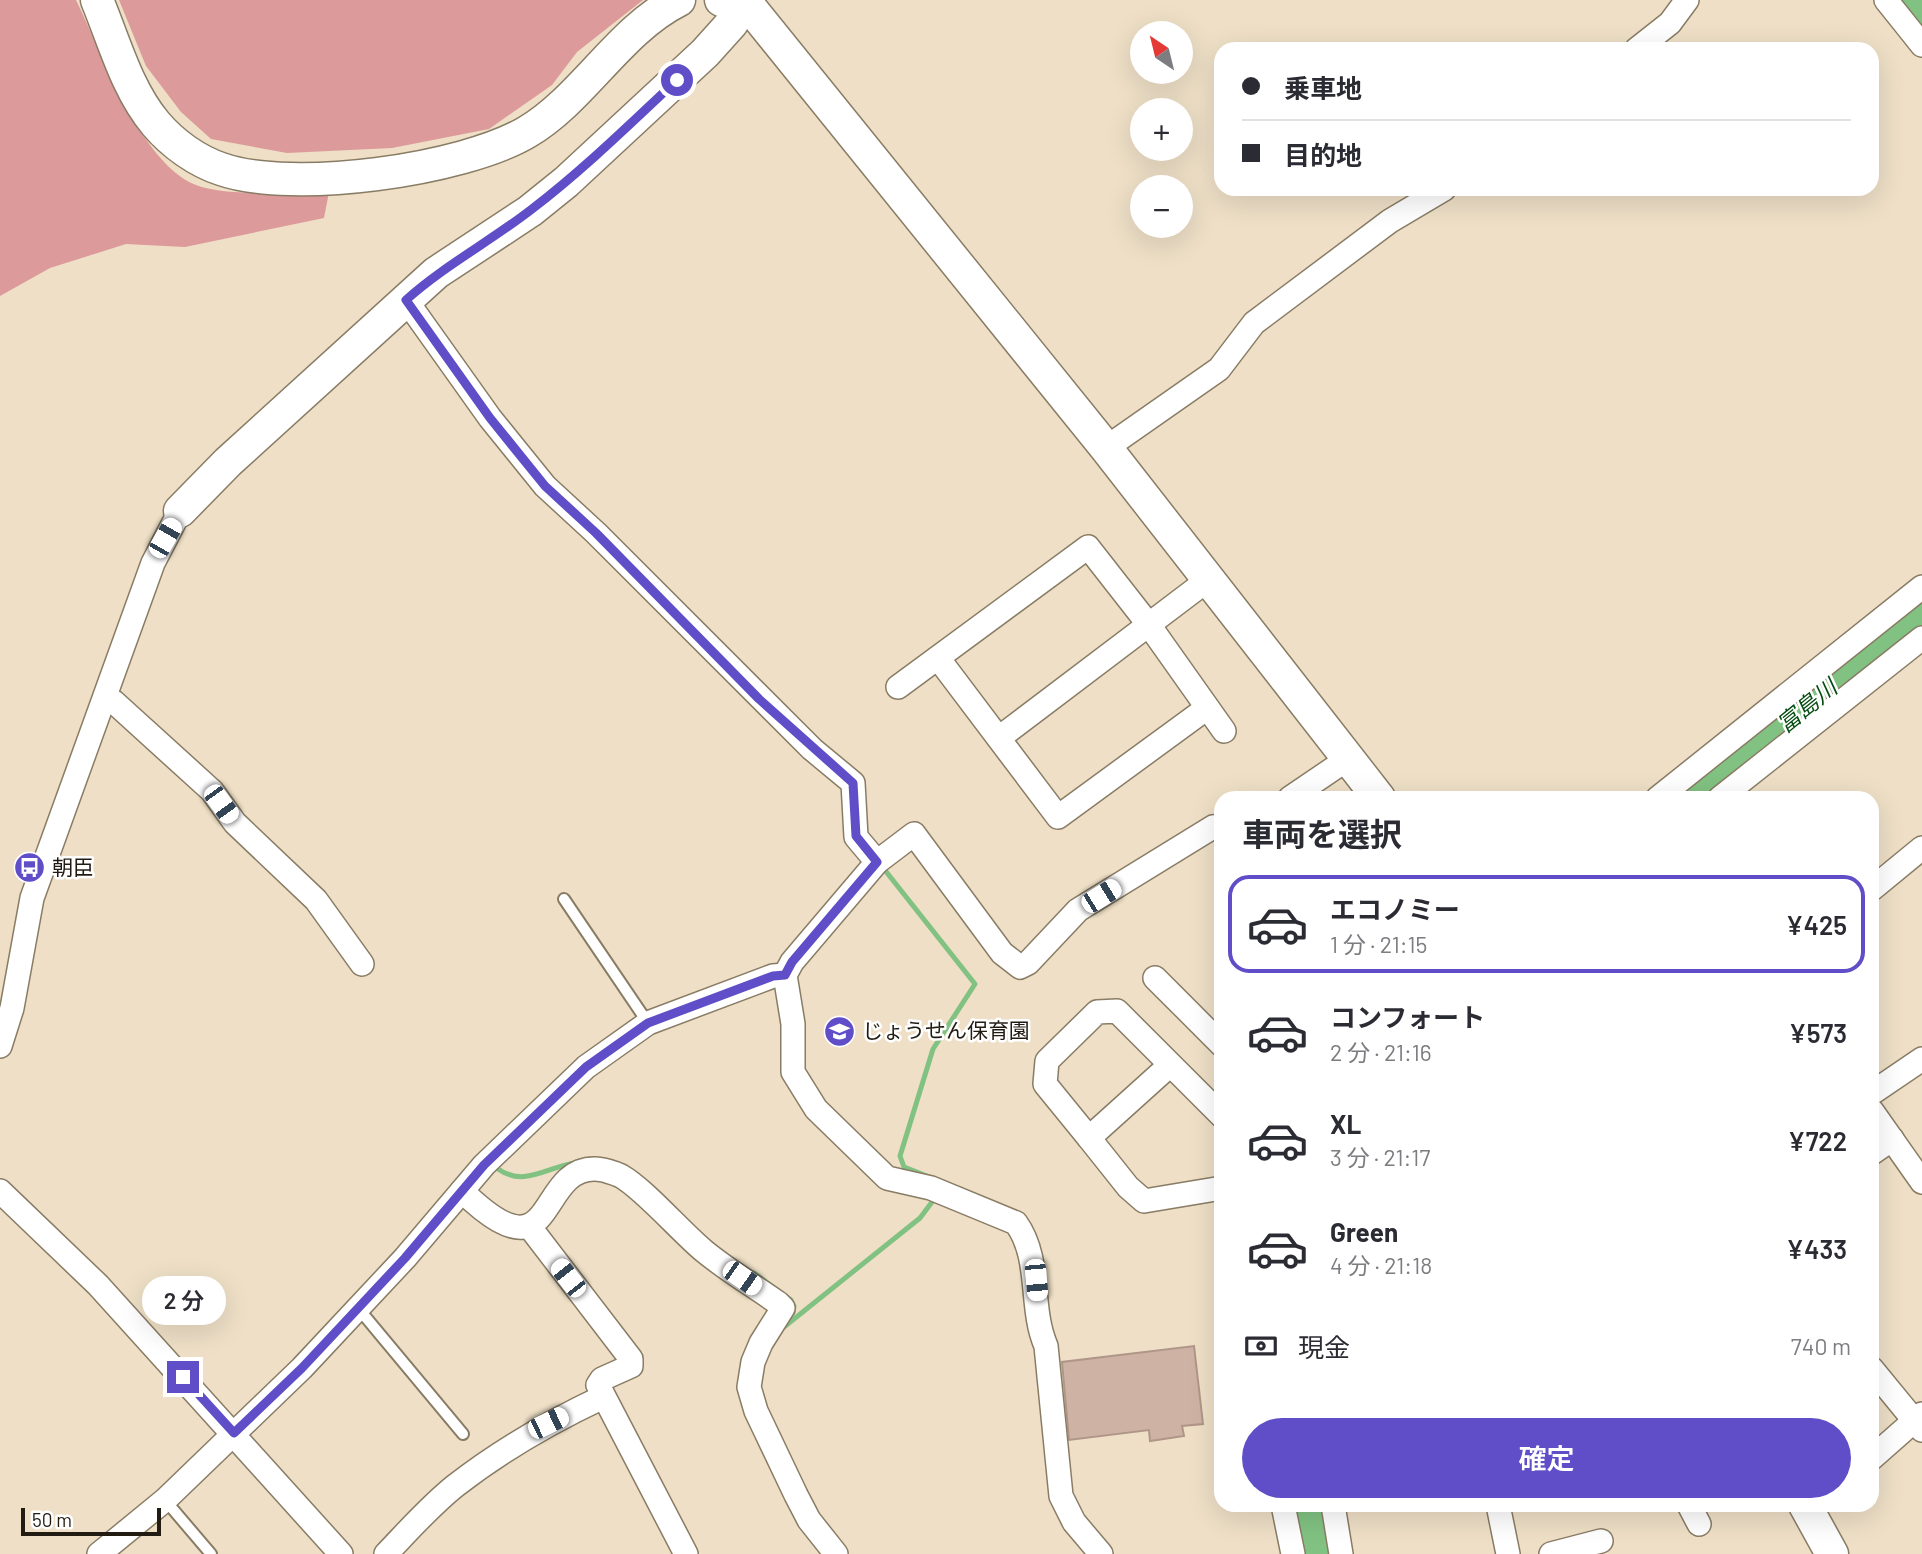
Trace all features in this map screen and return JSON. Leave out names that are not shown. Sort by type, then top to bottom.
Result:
[{"type":"street","points":[[97,0],[133,86],[156,124],[193,157],[236,173],[262,178],[309,181],[450,163],[492,150],[529,131],[654,15],[679,0]]},
{"type":"street","points":[[1646,42],[1670,23],[1687,0]]},
{"type":"street","points":[[1886,0],[1922,46]]},
{"type":"street","points":[[0,1046],[12,1007],[32,898],[153,563],[180,511],[228,463],[436,273],[530,211],[566,182],[705,53],[737,2],[753,11],[1107,447],[1375,791]]},
{"type":"street","points":[[1107,447],[1219,369],[1254,323],[1390,221],[1432,196]]},
{"type":"street","points":[[406,300],[490,418],[545,486],[596,533],[759,699],[853,783],[856,836],[877,862]]},
{"type":"street","points":[[898,687],[1088,547],[1149,625],[1224,731]]},
{"type":"street","points":[[999,738],[1209,579]]},
{"type":"street","points":[[1667,791],[1922,587]]},
{"type":"street","points":[[1729,791],[1922,638]]},
{"type":"street","points":[[938,658],[1058,817],[1207,708]]},
{"type":"street","points":[[106,699],[114,702],[212,792],[236,823],[316,900],[362,964]]},
{"type":"street","points":[[1300,791],[1349,758]]},
{"type":"street","points":[[1101,1554],[1074,1522],[1061,1496],[1046,1346],[1041,1333],[1036,1280],[1024,1234],[1016,1223],[939,1193],[887,1178],[816,1109],[793,1072],[793,1024],[785,975],[792,962],[877,862],[914,834],[1002,953],[1020,967],[1028,963],[1078,910],[1214,827]]},
{"type":"street","points":[[1879,883],[1922,848]]},
{"type":"street","points":[[99,1554],[165,1500],[234,1433],[358,1308],[484,1165],[586,1067],[648,1023],[773,976],[785,975]]},
{"type":"street","points":[[1155,978],[1214,1037]]},
{"type":"street","points":[[1214,1108],[1117,1011],[1097,1012],[1047,1061],[1045,1084],[1128,1187],[1144,1201],[1214,1189]]},
{"type":"street","points":[[1879,1088],[1922,1059]]},
{"type":"street","points":[[1089,1138],[1170,1065]]},
{"type":"street","points":[[1879,1121],[1922,1182]]},
{"type":"street","points":[[1879,1148],[1892,1139]]},
{"type":"street","points":[[462,1191],[502,1223],[515,1227],[529,1226],[545,1213],[567,1180],[578,1172],[596,1169],[621,1176],[706,1252],[783,1308],[761,1343],[753,1362],[749,1387],[756,1411],[809,1520],[836,1554]]},
{"type":"street","points":[[0,1191],[98,1285],[341,1554]]},
{"type":"street","points":[[529,1226],[631,1359],[631,1366],[602,1379],[598,1385],[686,1554]]},
{"type":"street","points":[[1879,1377],[1919,1422],[1879,1453]]},
{"type":"street","points":[[386,1554],[453,1488],[500,1452],[548,1423],[603,1397]]},
{"type":"street","points":[[1284,1512],[1293,1554]]},
{"type":"street","points":[[1334,1512],[1341,1554]]},
{"type":"street","points":[[1499,1512],[1508,1554]]},
{"type":"street","points":[[1812,1512],[1832,1554]]},
{"type":"street","points":[[1551,1554],[1601,1541]]},
{"type":"lane","points":[[564,899],[648,1023]]},
{"type":"lane","points":[[358,1308],[463,1434]]},
{"type":"lane","points":[[165,1500],[211,1554]]},
{"type":"shaded area","points":[[0,0],[76,0],[110,75],[140,131],[176,173],[196,185],[225,191],[329,192],[324,218],[185,247],[126,244],[50,268],[0,296]]},
{"type":"shaded area","points":[[119,0],[643,0],[577,52],[552,85],[489,129],[392,148],[287,153],[211,139],[181,112],[146,66]]},
{"type":"building","points":[[1194,1346],[1203,1424],[1182,1426],[1184,1436],[1150,1441],[1149,1430],[1069,1440],[1062,1362]]},
{"type":"waterway","name":"富島川","points":[[1914,0],[1922,10]]},
{"type":"waterway","name":"富島川","points":[[1701,791],[1922,614]]},
{"type":"waterway","points":[[884,869],[975,984],[933,1049],[900,1156],[904,1167],[932,1178]]},
{"type":"waterway","points":[[498,1169],[508,1174],[527,1176],[576,1163]]},
{"type":"waterway","points":[[784,1327],[920,1218],[935,1198]]},
{"type":"waterway","points":[[754,1273],[791,1300],[793,1313]]},
{"type":"waterway","name":"富島川","points":[[1312,1512],[1317,1554]]},
{"type":"place","name":"朝臣","points":[[29,868]]},
{"type":"place","name":"じょうせん保育園","points":[[839,1031]]},
{"type":"route","points":[[183,1377],[234,1433],[302,1368],[405,1258],[484,1165],[586,1067],[619,1041],[648,1023],[773,976],[785,975],[792,962],[877,862],[856,836],[853,783],[759,699],[596,533],[545,486],[490,418],[420,315],[406,300],[436,273],[530,211],[566,182],[677,80]]}]
